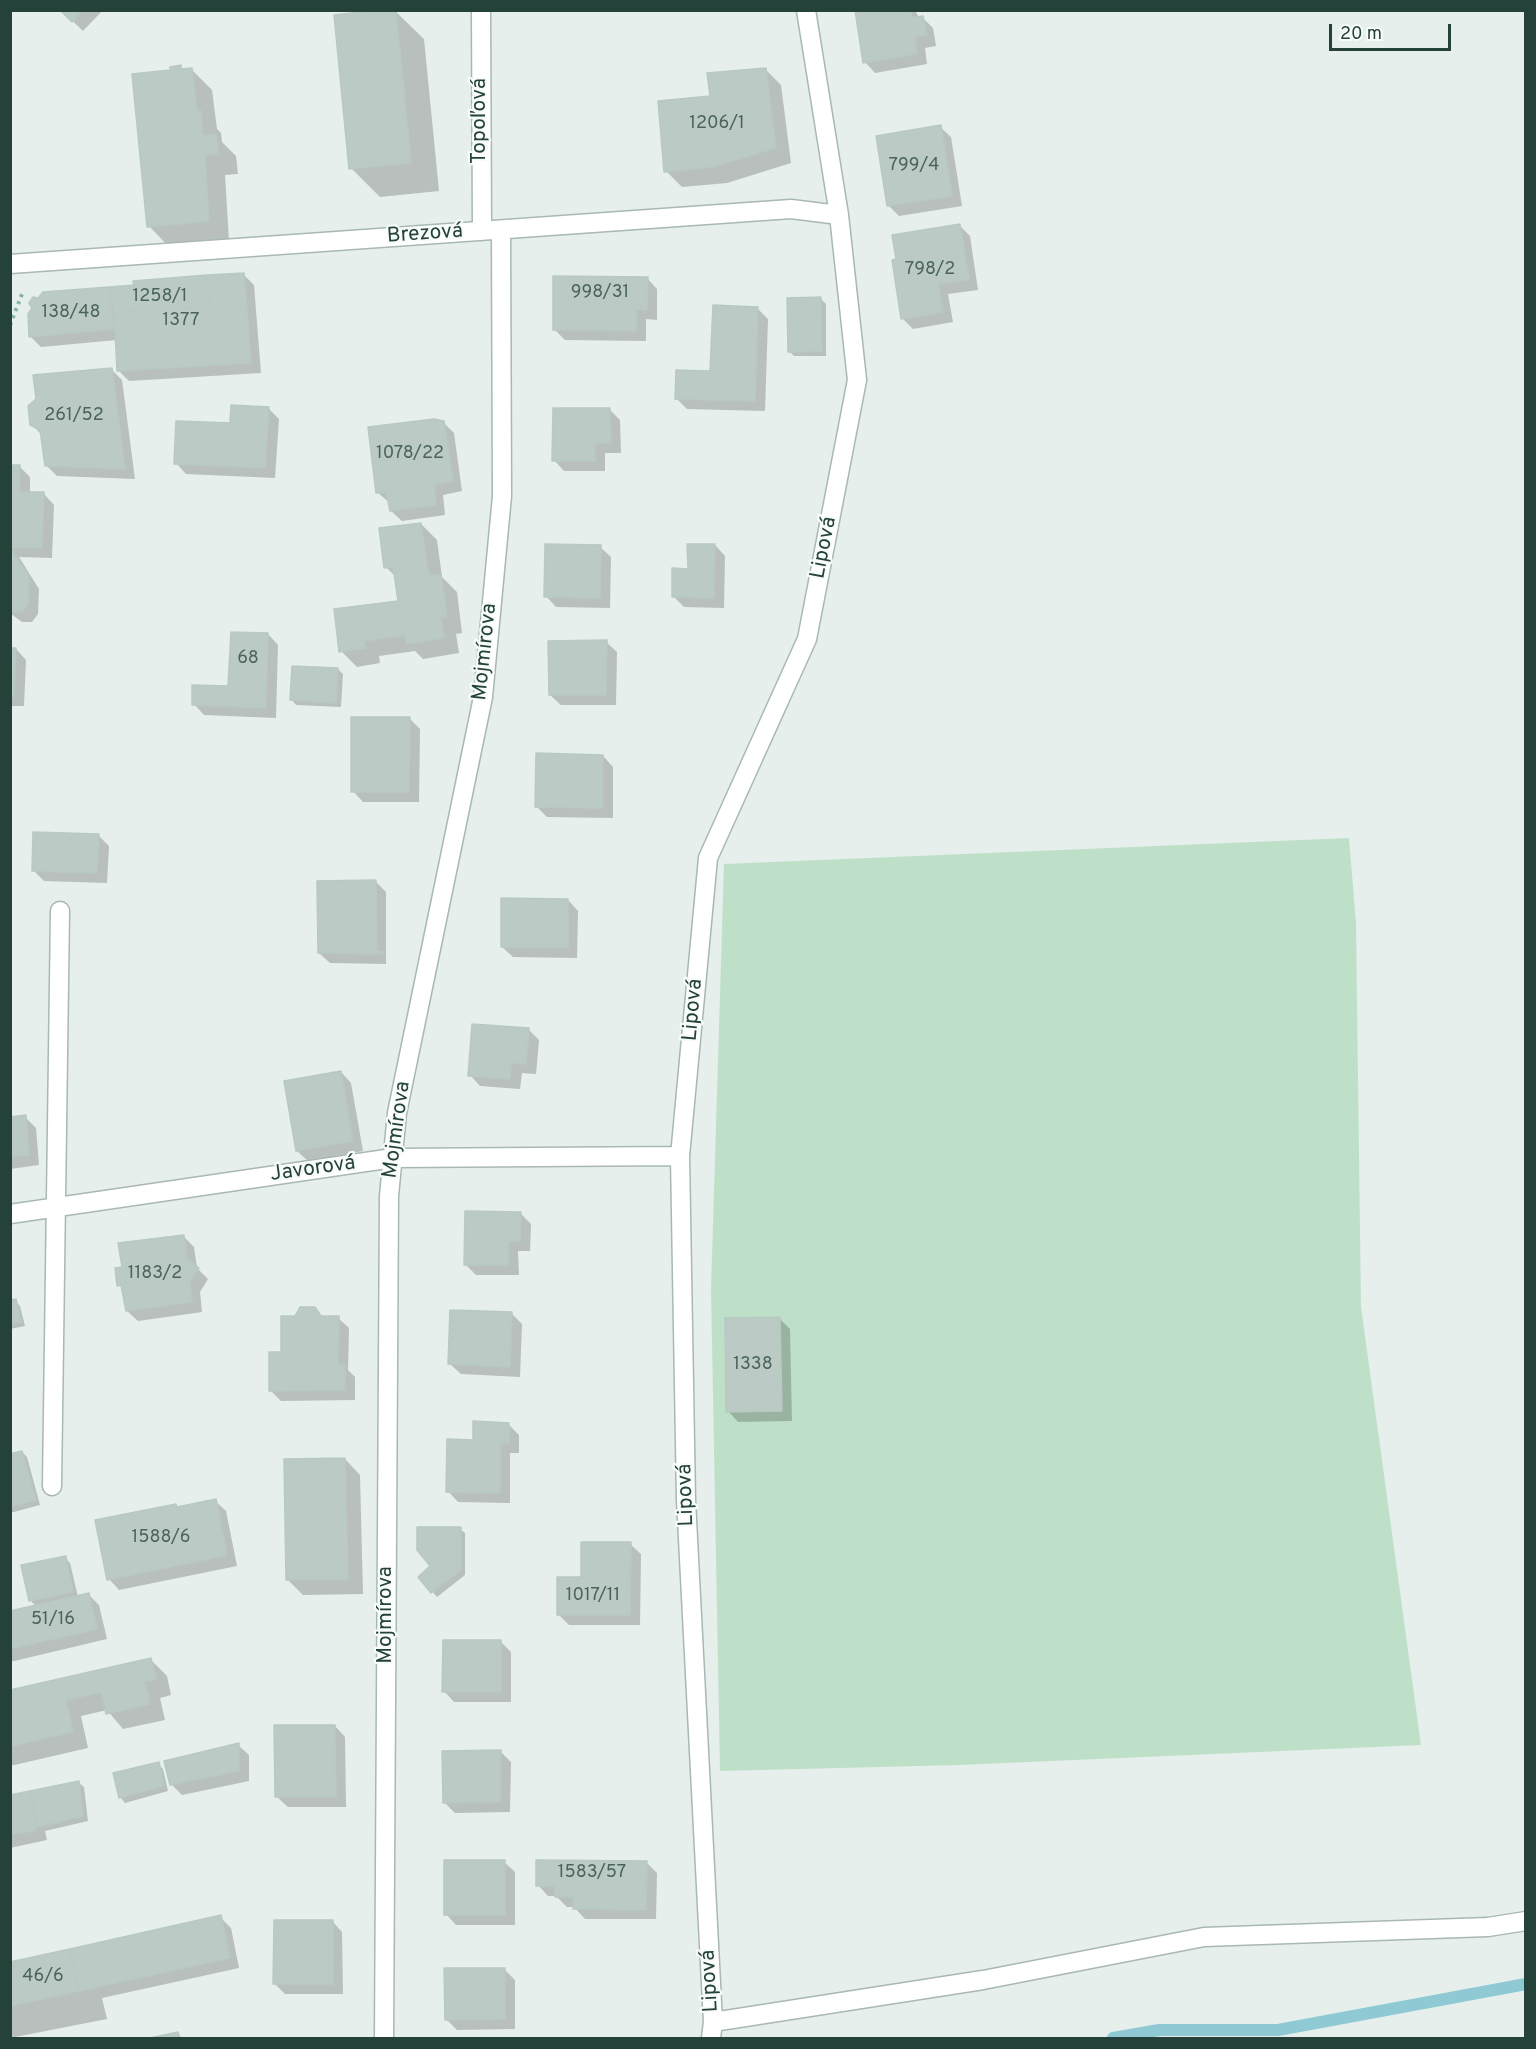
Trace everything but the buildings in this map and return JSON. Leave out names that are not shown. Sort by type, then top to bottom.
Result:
[{"type":"street","name":"Topoľová","points":[[481,10],[482,231]]},
{"type":"street","name":"Lipová","points":[[712,2030],[686,1500],[680,1156],[708,858],[807,639],[857,380],[838,215],[806,10]]},
{"type":"street","name":"Brezová","points":[[10,264],[791,209],[838,215]]},
{"type":"street","name":"Mojmírova","points":[[384,2038],[389,1208],[397,1113],[483,697],[502,496],[501,230]]},
{"type":"street","points":[[52,1486],[60,911]]},
{"type":"street","name":"Javorová","points":[[10,1214],[393,1158],[680,1156]]},
{"type":"street","points":[[712,2030],[1204,1937],[1488,1927],[1526,1921]]},
{"type":"green space","points":[[1349,838],[1356,923],[1361,1307],[1421,1745],[959,1765],[720,1771],[711,1289],[724,864]]},
{"type":"waterway","points":[[1113,2038],[1159,2030],[1278,2030],[1526,1984]]}]
